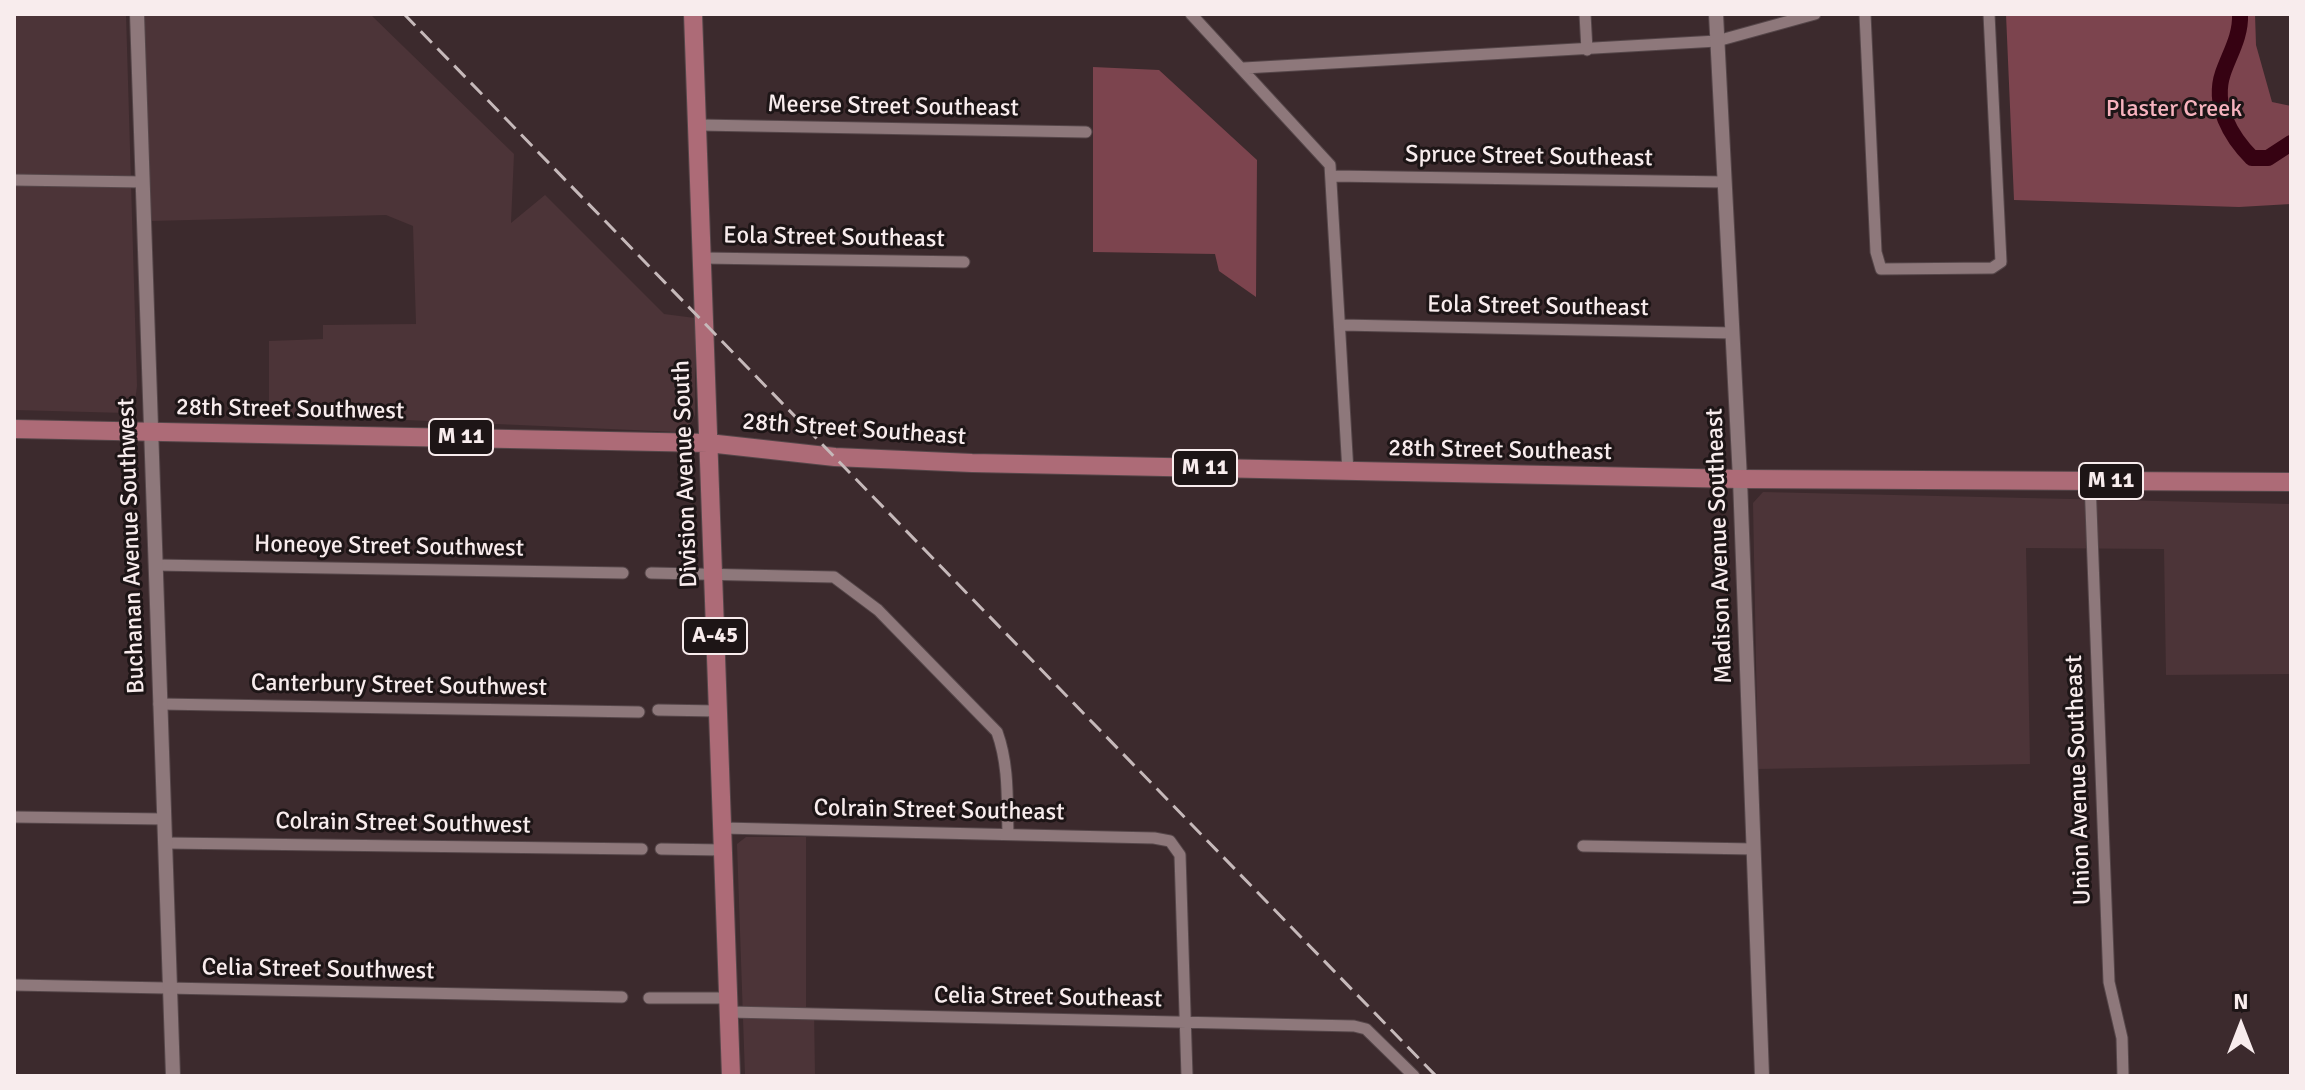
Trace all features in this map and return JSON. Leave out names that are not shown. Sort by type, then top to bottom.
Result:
[{"type":"main road","name":"Division Avenue South","points":[[693,14],[731,1076]]},
{"type":"main road","name":"28th Street Southwest","points":[[14,429],[708,443]]},
{"type":"main road","name":"28th Street Southeast","points":[[708,443],[901,461],[1740,479],[2291,482]]},
{"type":"street","name":"Buchanan Avenue Southwest","points":[[137,14],[173,1076]]},
{"type":"street","points":[[1191,14],[1314,143],[1330,165],[1348,472]]},
{"type":"street","points":[[1585,14],[1587,50]]},
{"type":"street","name":"Madison Avenue Southeast","points":[[1716,14],[1740,479],[1762,1076]]},
{"type":"street","points":[[1244,68],[1717,41],[1815,14]]},
{"type":"street","points":[[1865,14],[1876,252],[1881,269],[1992,268],[2001,262],[2003,250],[1989,14]]},
{"type":"street","name":"Meerse Street Southeast","points":[[699,125],[1086,132]]},
{"type":"street","name":"Spruce Street Southeast","points":[[1333,176],[1725,182]]},
{"type":"street","points":[[14,180],[143,182]]},
{"type":"street","name":"Eola Street Southeast","points":[[703,258],[964,262]]},
{"type":"street","name":"Eola Street Southeast","points":[[1341,325],[1733,333]]},
{"type":"street","name":"Union Avenue Southeast","points":[[2090,481],[2109,982],[2122,1038],[2123,1076]]},
{"type":"street","name":"Honeoye Street Southwest","points":[[155,565],[623,573]]},
{"type":"street","points":[[651,573],[834,577],[878,610],[997,732],[1005,752],[1008,834]]},
{"type":"street","name":"Canterbury Street Southwest","points":[[159,704],[639,712]]},
{"type":"street","points":[[658,710],[718,711]]},
{"type":"street","points":[[14,817],[164,819]]},
{"type":"street","name":"Colrain Street Southeast","points":[[722,828],[1154,838],[1176,845],[1180,855],[1185,1022]]},
{"type":"street","name":"Colrain Street Southwest","points":[[165,843],[642,849]]},
{"type":"street","points":[[1583,846],[1754,849]]},
{"type":"street","points":[[661,849],[723,850]]},
{"type":"street","name":"Celia Street Southwest","points":[[14,985],[622,997]]},
{"type":"street","points":[[649,998],[728,1005]]},
{"type":"street","name":"Celia Street Southeast","points":[[728,1005],[1344,1025],[1366,1029],[1414,1076]]},
{"type":"street","points":[[1185,1022],[1187,1076]]},
{"type":"shaded area","points":[[14,14],[126,14],[137,386],[135,401],[126,413],[14,410]]},
{"type":"shaded area","points":[[144,14],[370,14],[514,154],[511,223],[545,195],[664,314],[695,318],[695,415],[689,428],[678,432],[269,414],[269,341],[323,339],[323,325],[416,324],[413,226],[386,215],[151,221]]},
{"type":"shaded area","points":[[1763,492],[2291,504],[2291,674],[2166,675],[2164,549],[2026,548],[2030,764],[1758,769],[1753,503]]},
{"type":"shaded area","points":[[746,837],[806,837],[806,1007],[814,1008],[815,1076],[745,1076],[737,844]]},
{"type":"green space","name":"Plaster Creek","points":[[2006,14],[2255,14],[2256,45],[2272,102],[2291,106],[2291,204],[2239,207],[2014,200]]},
{"type":"green space","points":[[1093,67],[1159,70],[1257,160],[1256,297],[1219,271],[1215,254],[1093,252]]},
{"type":"waterway","name":"Plaster Creek","points":[[2240,14],[2237,37],[2220,85],[2226,120],[2252,158],[2268,158],[2291,143]]},
{"type":"railway","points":[[404,14],[1436,1076]]}]
